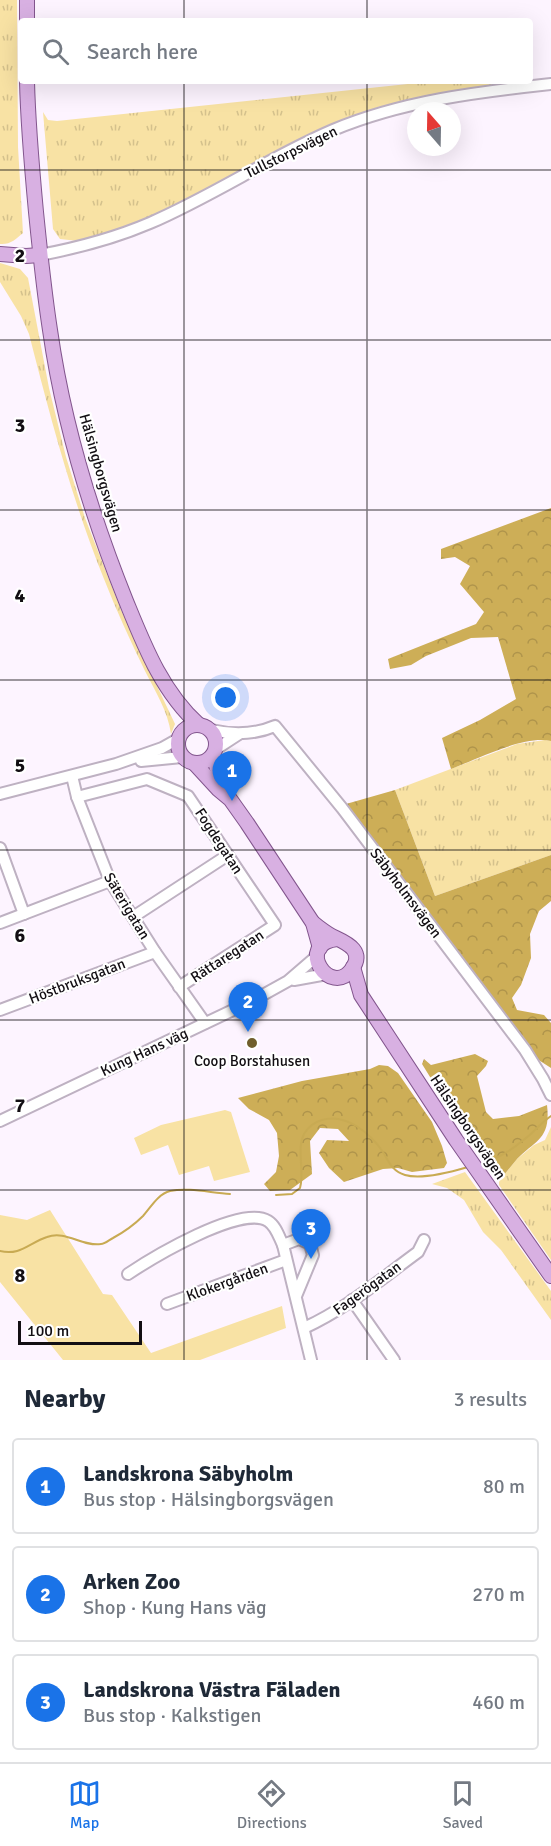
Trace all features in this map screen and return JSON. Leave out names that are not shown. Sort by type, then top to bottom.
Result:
[{"type":"main road","points":[[27,0],[27,18]]},
{"type":"main road","name":"Hälsingborgsvägen","points":[[27,84],[28,121],[40,255],[57,371],[87,495],[134,621],[167,689],[180,736]]},
{"type":"main road","points":[[0,254],[40,255]]},
{"type":"main road","name":"Hälsingborgsvägen","points":[[167,689],[205,727]]},
{"type":"main road","points":[[230,799],[195,764],[182,757],[178,748],[180,736],[189,726],[205,727],[217,741],[215,752],[218,772],[230,799],[313,923],[336,939],[346,941],[353,948],[355,958],[353,967],[347,974],[332,976],[319,967],[313,923]]},
{"type":"main road","points":[[195,764],[205,762],[215,752]]},
{"type":"main road","points":[[318,952],[327,941],[336,939]]},
{"type":"main road","name":"Hälsingborgsvägen","points":[[353,967],[361,995],[456,1140],[551,1276]]},
{"type":"main road","name":"Hälsingborgsvägen","points":[[332,976],[361,995]]},
{"type":"street","name":"Tullstorpsvägen","points":[[40,255],[106,239],[150,224],[299,146],[371,117],[411,105],[500,89],[551,84]]},
{"type":"street","name":"Säbyholmsvägen","points":[[205,727],[239,734],[275,726],[342,808],[547,1077],[551,1095]]},
{"type":"street","name":"Säbyholmsvägen","points":[[215,752],[239,734]]},
{"type":"street","points":[[0,794],[117,764],[162,748],[180,736]]},
{"type":"street","points":[[117,764],[182,757]]},
{"type":"street","name":"Säterigatan","points":[[72,776],[77,797],[110,881],[155,952],[205,1023]]},
{"type":"street","name":"Fogdegatan","points":[[77,797],[147,778],[188,796],[193,800],[275,925]]},
{"type":"street","points":[[0,848],[24,914]]},
{"type":"street","points":[[132,917],[228,855]]},
{"type":"street","points":[[0,923],[110,881]]},
{"type":"street","name":"Rättaregatan","points":[[179,987],[275,925]]},
{"type":"street","name":"Höstbruksgatan","points":[[0,1010],[155,952]]},
{"type":"street","name":"Kung Hans väg","points":[[0,1121],[288,981],[318,952]]},
{"type":"street","name":"Kung Hans väg","points":[[288,981],[332,976]]},
{"type":"street","points":[[128,1274],[193,1236],[246,1219],[263,1219],[270,1222],[283,1245],[311,1360]]},
{"type":"street","points":[[283,1245],[302,1240],[310,1244],[313,1251],[296,1296]]},
{"type":"street","name":"Fagerögatan","points":[[304,1328],[324,1319],[418,1252],[424,1240]]},
{"type":"street","name":"Klokergården","points":[[167,1304],[286,1260]]},
{"type":"street","points":[[352,1300],[394,1360]]},
{"type":"green space","points":[[0,0],[17,0],[18,147],[23,233],[7,244],[0,244]]},
{"type":"green space","points":[[408,84],[501,84],[443,92],[378,107],[317,131],[201,193],[132,226],[78,241],[60,239],[53,229],[43,112],[48,120],[57,121]]},
{"type":"green space","points":[[0,263],[20,269],[28,278],[49,388],[66,457],[85,518],[121,610],[175,724],[171,734],[164,709],[123,625],[92,549],[62,458],[29,334],[0,282]]},
{"type":"green space","points":[[551,508],[551,741],[528,741],[451,769],[442,738],[516,699],[498,637],[471,638],[426,656],[411,665],[390,669],[388,659],[476,624],[484,612],[460,584],[470,566],[455,557],[441,559],[441,549]]},
{"type":"green space","points":[[551,741],[551,855],[435,896],[395,790],[517,744]]},
{"type":"green space","points":[[395,790],[435,896],[551,855],[551,901],[539,911],[530,934],[531,958],[521,985],[512,998],[517,1010],[544,1015],[551,1023],[551,1068],[537,1059],[346,804]]},
{"type":"green space","points":[[475,1054],[488,1061],[477,1076],[486,1112],[493,1119],[519,1116],[547,1105],[547,1125],[541,1138],[517,1159],[499,1181],[491,1171],[494,1162],[484,1145],[469,1140],[422,1064],[424,1059],[431,1065]]},
{"type":"green space","points":[[379,1065],[388,1066],[398,1073],[432,1122],[447,1163],[444,1168],[412,1172],[398,1168],[383,1169],[344,1182],[329,1168],[319,1153],[327,1140],[349,1141],[338,1129],[320,1128],[310,1141],[312,1174],[290,1190],[270,1191],[264,1184],[276,1172],[279,1156],[277,1133],[269,1120],[249,1109],[238,1098],[302,1081],[370,1069]]},
{"type":"green space","points":[[225,1110],[231,1112],[250,1172],[214,1181],[209,1166],[179,1175],[168,1145],[141,1155],[134,1138],[161,1125]]},
{"type":"green space","points":[[551,1127],[551,1260],[499,1185],[499,1181],[517,1159],[534,1145],[545,1140]]},
{"type":"green space","points":[[465,1172],[551,1291],[551,1320],[501,1250],[483,1232],[464,1200],[447,1188],[432,1184]]},
{"type":"green space","points":[[50,1210],[103,1294],[112,1295],[151,1353],[282,1306],[286,1328],[200,1360],[63,1360],[0,1282],[0,1215],[27,1220]]},
{"type":"waterway","points":[[480,1164],[497,1158],[513,1148],[551,1116]]},
{"type":"waterway","points":[[276,1195],[292,1194],[300,1188],[302,1140],[308,1129],[314,1123],[322,1120],[340,1119],[357,1126],[378,1145],[394,1169],[405,1175],[428,1176],[468,1167]]},
{"type":"waterway","points":[[0,1251],[13,1252],[54,1235],[102,1244],[132,1225],[158,1198],[170,1191],[230,1194]]},
{"type":"place","name":"Landskrona Säbyholm","points":[[232,801]]},
{"type":"place","name":"Arken Zoo","points":[[248,1032]]},
{"type":"place","name":"Coop Borstahusen","points":[[252,1043]]},
{"type":"place","name":"Landskrona Västra Fäladen","points":[[311,1259]]}]
